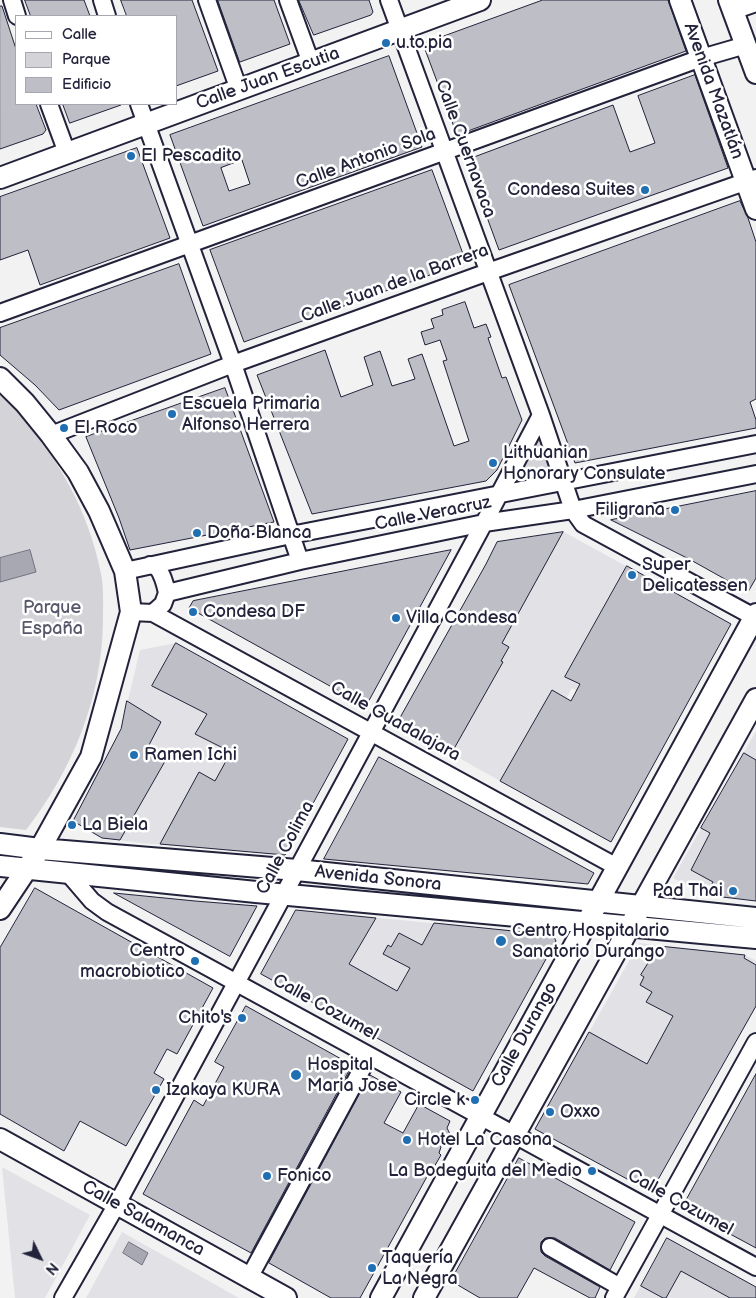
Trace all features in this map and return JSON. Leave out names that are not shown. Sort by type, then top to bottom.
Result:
[{"type":"main road","name":"Calle Juan Escutia","points":[[0,178],[480,0]]},
{"type":"main road","name":"Avenida Mazatlán","points":[[680,0],[701,58],[751,180],[756,209]]},
{"type":"main road","points":[[731,6],[756,73]]},
{"type":"main road","points":[[0,378],[25,403],[78,472],[95,504],[125,571],[131,612],[91,757],[40,849],[0,909]]},
{"type":"main road","name":"Calle Durango","points":[[381,1298],[755,617]]},
{"type":"main road","points":[[424,1298],[756,699]]},
{"type":"main road","name":"Avenida Sonora","points":[[0,844],[188,862],[297,870],[720,914],[755,933]]},
{"type":"main road","points":[[109,877],[111,855]]},
{"type":"main road","points":[[186,886],[188,862]]},
{"type":"main road","name":"Avenida Sonora","points":[[0,866],[186,886],[715,934],[755,933]]},
{"type":"main road","points":[[410,906],[413,882]]},
{"type":"main road","points":[[715,934],[720,914]]},
{"type":"main road","name":"Calle Salamanca","points":[[0,1139],[286,1298]]},
{"type":"street","points":[[12,0],[18,15]]},
{"type":"street","points":[[102,0],[108,15]]},
{"type":"street","points":[[207,0],[239,90]]},
{"type":"street","points":[[288,0],[311,63]]},
{"type":"street","name":"Calle Cuernavaca","points":[[389,0],[541,415],[573,510]]},
{"type":"street","points":[[731,6],[756,3]]},
{"type":"street","name":"Calle Antonio Sola","points":[[0,313],[701,58],[746,45]]},
{"type":"street","points":[[49,105],[66,153]]},
{"type":"street","points":[[139,105],[188,244],[233,364],[300,561]]},
{"type":"street","name":"Calle Juan de la Barrera","points":[[51,435],[233,364],[751,180]]},
{"type":"street","name":"Calle Colima","points":[[63,1298],[117,1204],[237,983],[541,415]]},
{"type":"street","name":"Calle Veracruz","points":[[125,571],[291,535],[499,496],[756,444]]},
{"type":"street","name":"Calle Veracruz","points":[[168,593],[300,561],[484,523],[573,510],[756,474]]},
{"type":"street","points":[[573,510],[583,524],[755,617]]},
{"type":"street","points":[[131,612],[153,612],[163,604],[168,593],[161,572],[157,567],[150,565]]},
{"type":"street","name":"Calle Guadalajara","points":[[153,612],[617,867]]},
{"type":"street","name":"Calle Cozumel","points":[[68,873],[92,901],[107,912],[756,1267]]},
{"type":"street","points":[[550,1247],[617,1292],[756,1042]]},
{"type":"street","points":[[250,1278],[370,1056]]},
{"type":"shaded area","points":[[564,532],[731,624],[611,842],[581,694],[572,688],[516,790],[397,723],[497,542]]},
{"type":"shaded area","points":[[30,550],[36,572],[0,582],[0,558]]},
{"type":"shaded area","points":[[176,643],[348,739],[285,855],[102,838],[73,821],[121,729],[140,650]]},
{"type":"shaded area","points":[[756,731],[756,901],[706,895],[673,878]]},
{"type":"shaded area","points":[[296,910],[515,931],[431,986],[407,973],[372,1035],[261,974]]},
{"type":"shaded area","points":[[639,943],[745,955],[756,961],[756,1006],[651,1192],[535,1129]]},
{"type":"shaded area","points":[[2,1167],[90,1215],[45,1298],[15,1298]]},
{"type":"shaded area","points":[[122,1232],[239,1298],[86,1298]]},
{"type":"shaded area","points":[[667,1238],[756,1298],[634,1298]]},
{"type":"shaded area","points":[[129,1242],[148,1253],[142,1265],[123,1253]]},
{"type":"green space","name":"Parque España","points":[[0,395],[38,437],[69,485],[92,540],[99,562],[103,591],[101,649],[91,705],[71,757],[58,782],[26,830],[0,827]]},
{"type":"green space","points":[[539,431],[555,475],[511,484]]},
{"type":"building","points":[[25,0],[84,0],[90,15],[31,15]]},
{"type":"building","points":[[121,0],[192,0],[218,71],[178,85],[178,15],[127,15]]},
{"type":"building","points":[[218,0],[274,0],[290,44],[240,62]]},
{"type":"building","points":[[299,0],[369,0],[373,12],[371,15],[314,35]]},
{"type":"building","points":[[543,0],[668,0],[686,51],[457,135],[423,44]]},
{"type":"building","points":[[0,6],[2,6],[15,46],[15,105],[36,105],[46,130],[43,134],[0,149]]},
{"type":"building","points":[[389,56],[422,147],[203,226],[170,135]],"holes":[[[242,160],[250,184],[229,191],[221,168]]]},
{"type":"building","points":[[695,75],[728,168],[499,250],[466,160],[613,105],[630,152],[655,143],[638,96]]},
{"type":"building","points":[[63,105],[121,105],[70,123]]},
{"type":"building","points":[[137,148],[170,238],[40,285],[28,250],[0,260],[0,197]]},
{"type":"building","points":[[432,170],[466,262],[244,342],[210,250]]},
{"type":"building","points":[[740,201],[756,242],[756,399],[750,402],[756,420],[756,428],[575,463],[509,285]]},
{"type":"building","points":[[179,264],[211,354],[59,410],[35,385],[0,355],[0,328]]},
{"type":"building","points":[[465,302],[474,328],[486,324],[491,337],[488,338],[502,378],[506,377],[522,420],[497,470],[486,481],[312,514],[257,375],[325,350],[341,397],[373,385],[364,357],[380,351],[392,386],[415,379],[408,359],[422,354],[454,446],[469,441],[443,361],[447,360],[440,340],[425,345],[421,332],[434,328],[431,319],[443,315],[442,310]]},
{"type":"building","points":[[225,388],[274,522],[130,550],[86,437]]},
{"type":"building","points":[[756,491],[756,578],[748,592],[689,559],[611,520]]},
{"type":"building","points":[[563,532],[502,643],[509,647],[501,661],[503,662],[451,754],[397,723],[497,542]]},
{"type":"building","points":[[451,550],[366,706],[189,608],[193,601]]},
{"type":"building","points":[[627,566],[731,624],[611,842],[500,781],[552,690],[571,701],[580,684],[565,677]]},
{"type":"building","points":[[176,643],[348,739],[285,855],[160,844],[199,772],[215,781],[231,752],[195,734],[207,714],[152,686]]},
{"type":"building","points":[[127,701],[161,722],[149,745],[168,756],[120,840],[102,838],[73,821],[121,729]]},
{"type":"building","points":[[744,753],[756,760],[756,901],[706,895],[713,882],[691,870],[710,833],[701,828]]},
{"type":"building","points":[[379,757],[594,873],[588,884],[324,859]]},
{"type":"building","points":[[35,888],[213,988],[177,1054],[167,1049],[154,1073],[164,1079],[126,1146],[80,1121],[64,1151],[0,1114],[0,948]]},
{"type":"building","points":[[114,893],[195,901],[257,906],[230,956]]},
{"type":"building","points":[[296,910],[376,918],[349,964],[397,991],[410,968],[383,954],[388,945],[391,947],[399,933],[422,945],[434,923],[553,935],[556,941],[473,1091],[261,974]]},
{"type":"building","points":[[659,946],[745,955],[744,958],[756,965],[756,1006],[651,1192],[535,1129],[589,1032],[647,1064],[673,1016],[646,1002],[652,992],[640,985],[644,977],[641,975]]},
{"type":"building","points":[[246,1006],[352,1065],[251,1253],[143,1194],[194,1100],[203,1106],[224,1067],[215,1062]]},
{"type":"building","points":[[756,1074],[756,1248],[682,1208]]},
{"type":"building","points":[[370,1075],[401,1092],[384,1123],[403,1133],[419,1104],[450,1121],[447,1128],[451,1136],[434,1134],[441,1147],[439,1153],[441,1155],[429,1173],[360,1298],[331,1298],[269,1263]]},
{"type":"building","points":[[519,1158],[635,1222],[610,1270],[555,1238],[545,1238],[541,1242],[541,1252],[545,1256],[600,1287],[595,1298],[590,1298],[534,1268],[517,1298],[480,1298],[451,1281]]},
{"type":"building","points":[[667,1238],[756,1287],[756,1298],[730,1298],[681,1271],[666,1298],[641,1286]]},
{"type":"place","name":"u.to.pia","points":[[386,43]]},
{"type":"place","name":"El Pescadito","points":[[131,156]]},
{"type":"place","name":"Condesa Suites","points":[[645,190]]},
{"type":"place","name":"Escuela Primaria Alfonso Herrera","points":[[172,414]]},
{"type":"place","name":"El Roco","points":[[64,428]]},
{"type":"place","name":"Lithuanian Honorary Consulate","points":[[493,463]]},
{"type":"place","name":"Filigrana","points":[[675,510]]},
{"type":"place","name":"Doña Blanca","points":[[197,533]]},
{"type":"place","name":"Super Delicatessen","points":[[632,575]]},
{"type":"place","name":"Condesa DF","points":[[193,612]]},
{"type":"place","name":"Villa Condesa","points":[[396,618]]},
{"type":"place","name":"Ramen Ichi","points":[[134,755]]},
{"type":"place","name":"La Biela","points":[[72,825]]},
{"type":"place","name":"Pad Thai","points":[[733,891]]},
{"type":"place","name":"Centro Hospitalario Sanatorio Durango","points":[[501,941]]},
{"type":"place","name":"Centro macrobiotico","points":[[195,961]]},
{"type":"place","name":"Chito's","points":[[242,1018]]},
{"type":"place","name":"Hospital Maria Jose","points":[[296,1075]]},
{"type":"place","name":"Izakaya KURA","points":[[156,1090]]},
{"type":"place","name":"Circle k","points":[[475,1100]]},
{"type":"place","name":"Oxxo","points":[[550,1112]]},
{"type":"place","name":"Hotel La Casona","points":[[407,1140]]},
{"type":"place","name":"La Bodeguita del Medio","points":[[592,1171]]},
{"type":"place","name":"Fonico","points":[[267,1176]]},
{"type":"place","name":"Taquería La Negra","points":[[372,1268]]}]
